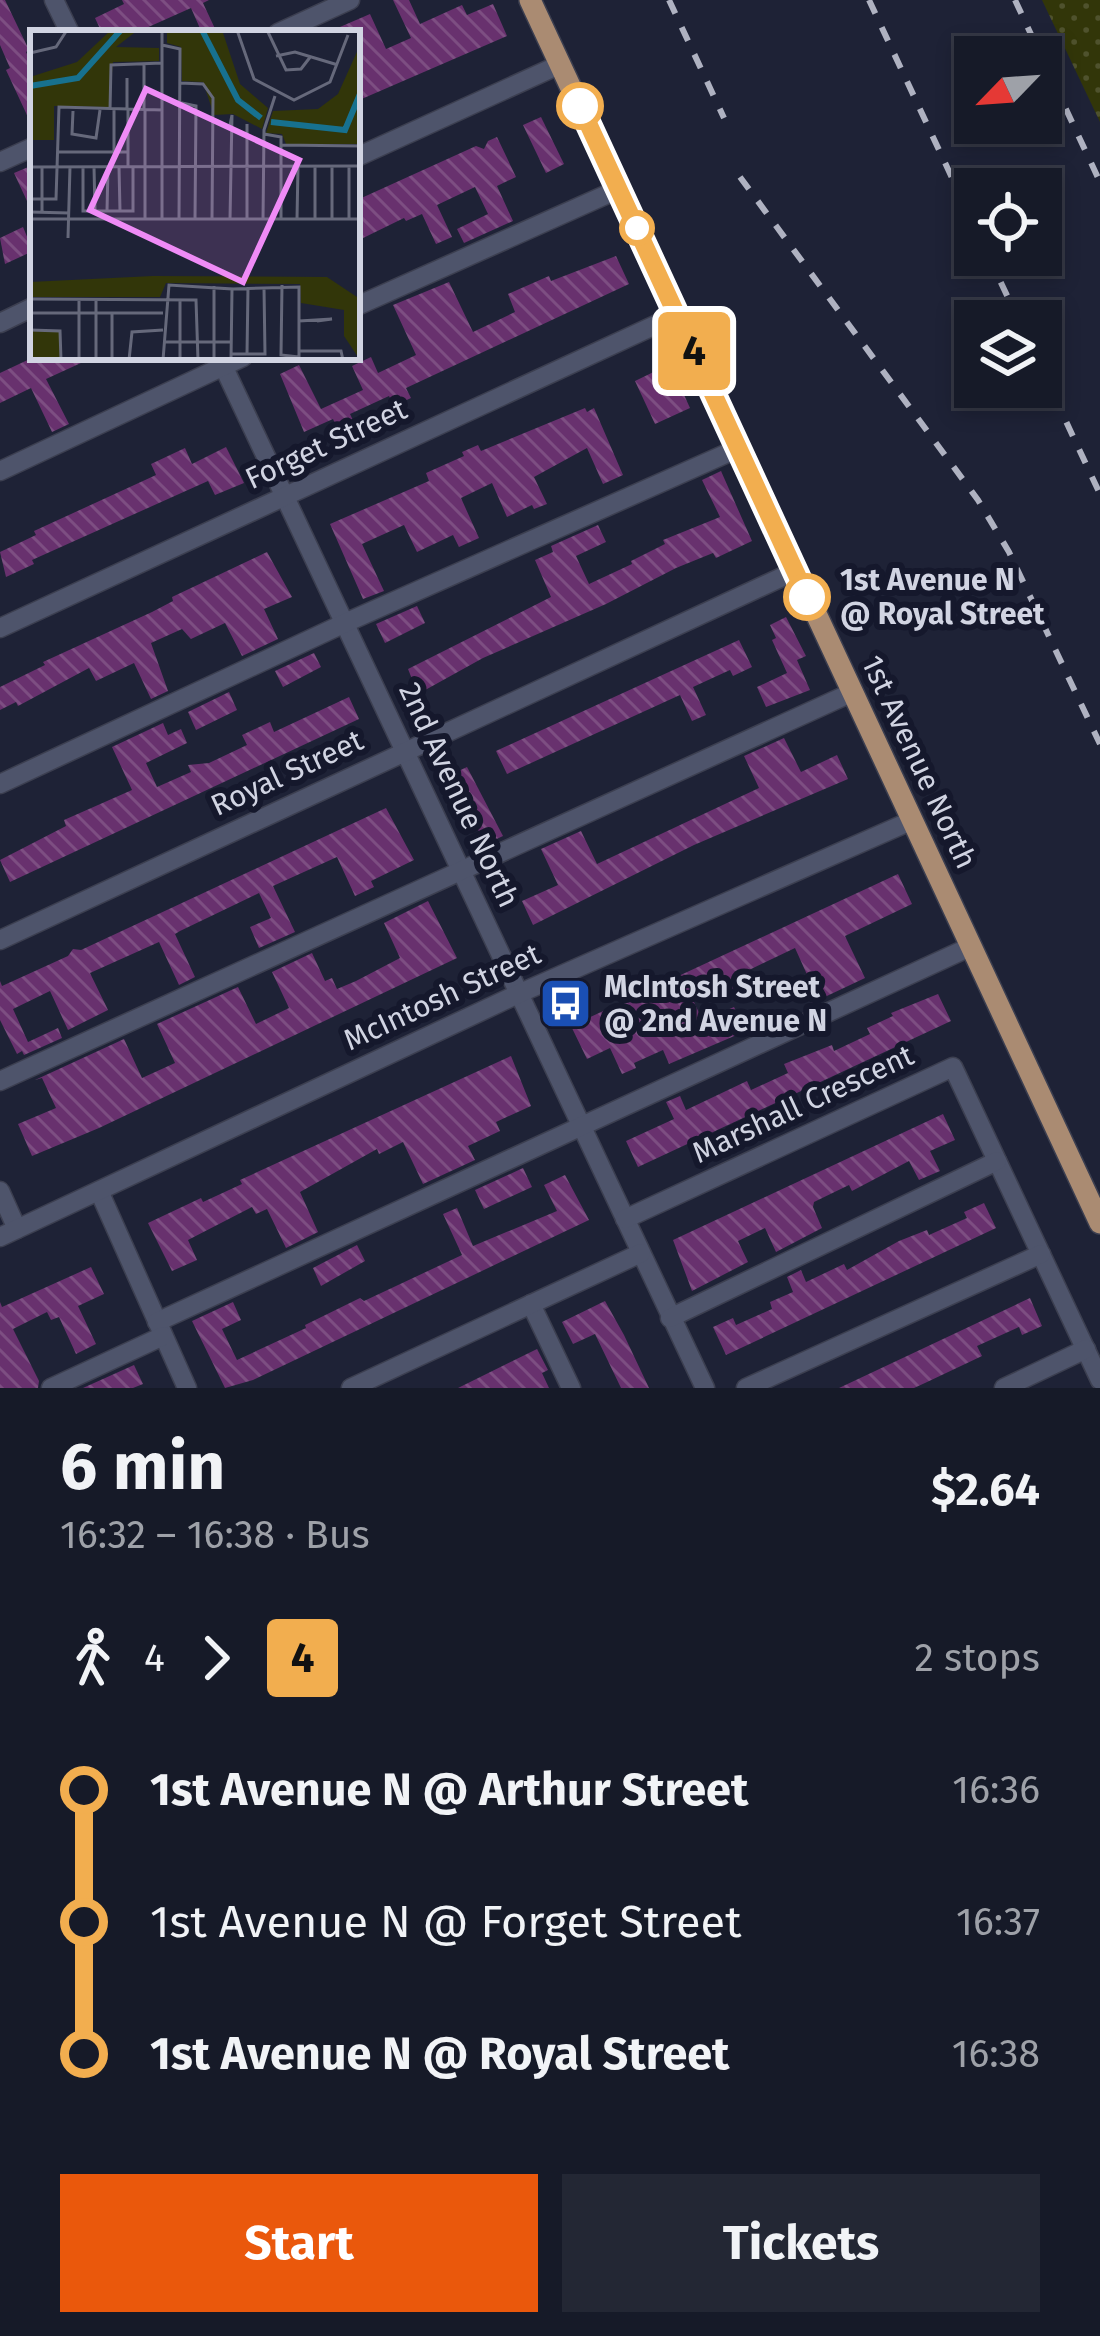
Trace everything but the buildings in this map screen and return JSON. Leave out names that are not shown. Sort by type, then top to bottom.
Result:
[{"type":"main road","name":"1st Avenue North","points":[[530,0],[1100,1223]]},
{"type":"street","points":[[54,0],[69,30]]},
{"type":"street","points":[[285,30],[350,0]]},
{"type":"street","points":[[360,156],[561,64]]},
{"type":"street","points":[[0,162],[30,148]]},
{"type":"street","points":[[360,305],[619,189]]},
{"type":"street","points":[[0,323],[30,309]]},
{"type":"street","name":"Forget Street","points":[[0,628],[677,315]]},
{"type":"street","points":[[0,471],[221,361]]},
{"type":"street","name":"2nd Avenue North","points":[[221,361],[705,1388]]},
{"type":"street","points":[[0,784],[345,623],[739,448]]},
{"type":"street","name":"Royal Street","points":[[0,940],[795,571]]},
{"type":"street","points":[[0,1081],[853,692]]},
{"type":"street","name":"McIntosh Street","points":[[9,1233],[518,994],[914,820]]},
{"type":"street","points":[[51,1388],[160,1329],[580,1126],[972,946]]},
{"type":"street","name":"Marshall Crescent","points":[[626,1220],[952,1067],[1100,1380]]},
{"type":"street","points":[[670,1318],[997,1161]]},
{"type":"street","points":[[0,1191],[9,1233]]},
{"type":"street","points":[[99,1191],[188,1388]]},
{"type":"street","points":[[350,1388],[641,1253]]},
{"type":"street","points":[[746,1388],[1041,1254]]},
{"type":"street","points":[[531,1304],[571,1388]]},
{"type":"street","points":[[1004,1388],[1086,1349]]},
{"type":"green space","points":[[1042,0],[1100,0],[1100,122],[1062,36]]},
{"type":"railway","points":[[669,0],[724,118]]},
{"type":"railway","points":[[869,0],[954,182]]},
{"type":"railway","points":[[1015,0],[1100,182]]},
{"type":"railway","points":[[740,177],[978,500],[1009,552],[1100,744]]},
{"type":"railway","points":[[998,276],[1009,300]]},
{"type":"railway","points":[[1060,408],[1100,494]]},
{"type":"bus line","name":"4","points":[[580,106],[807,597]]},
{"type":"place","name":"1st Avenue N @ Royal Street","points":[[807,597]]},
{"type":"place","name":"McIntosh Street @ 2nd Avenue N","points":[[565,1004]]}]
